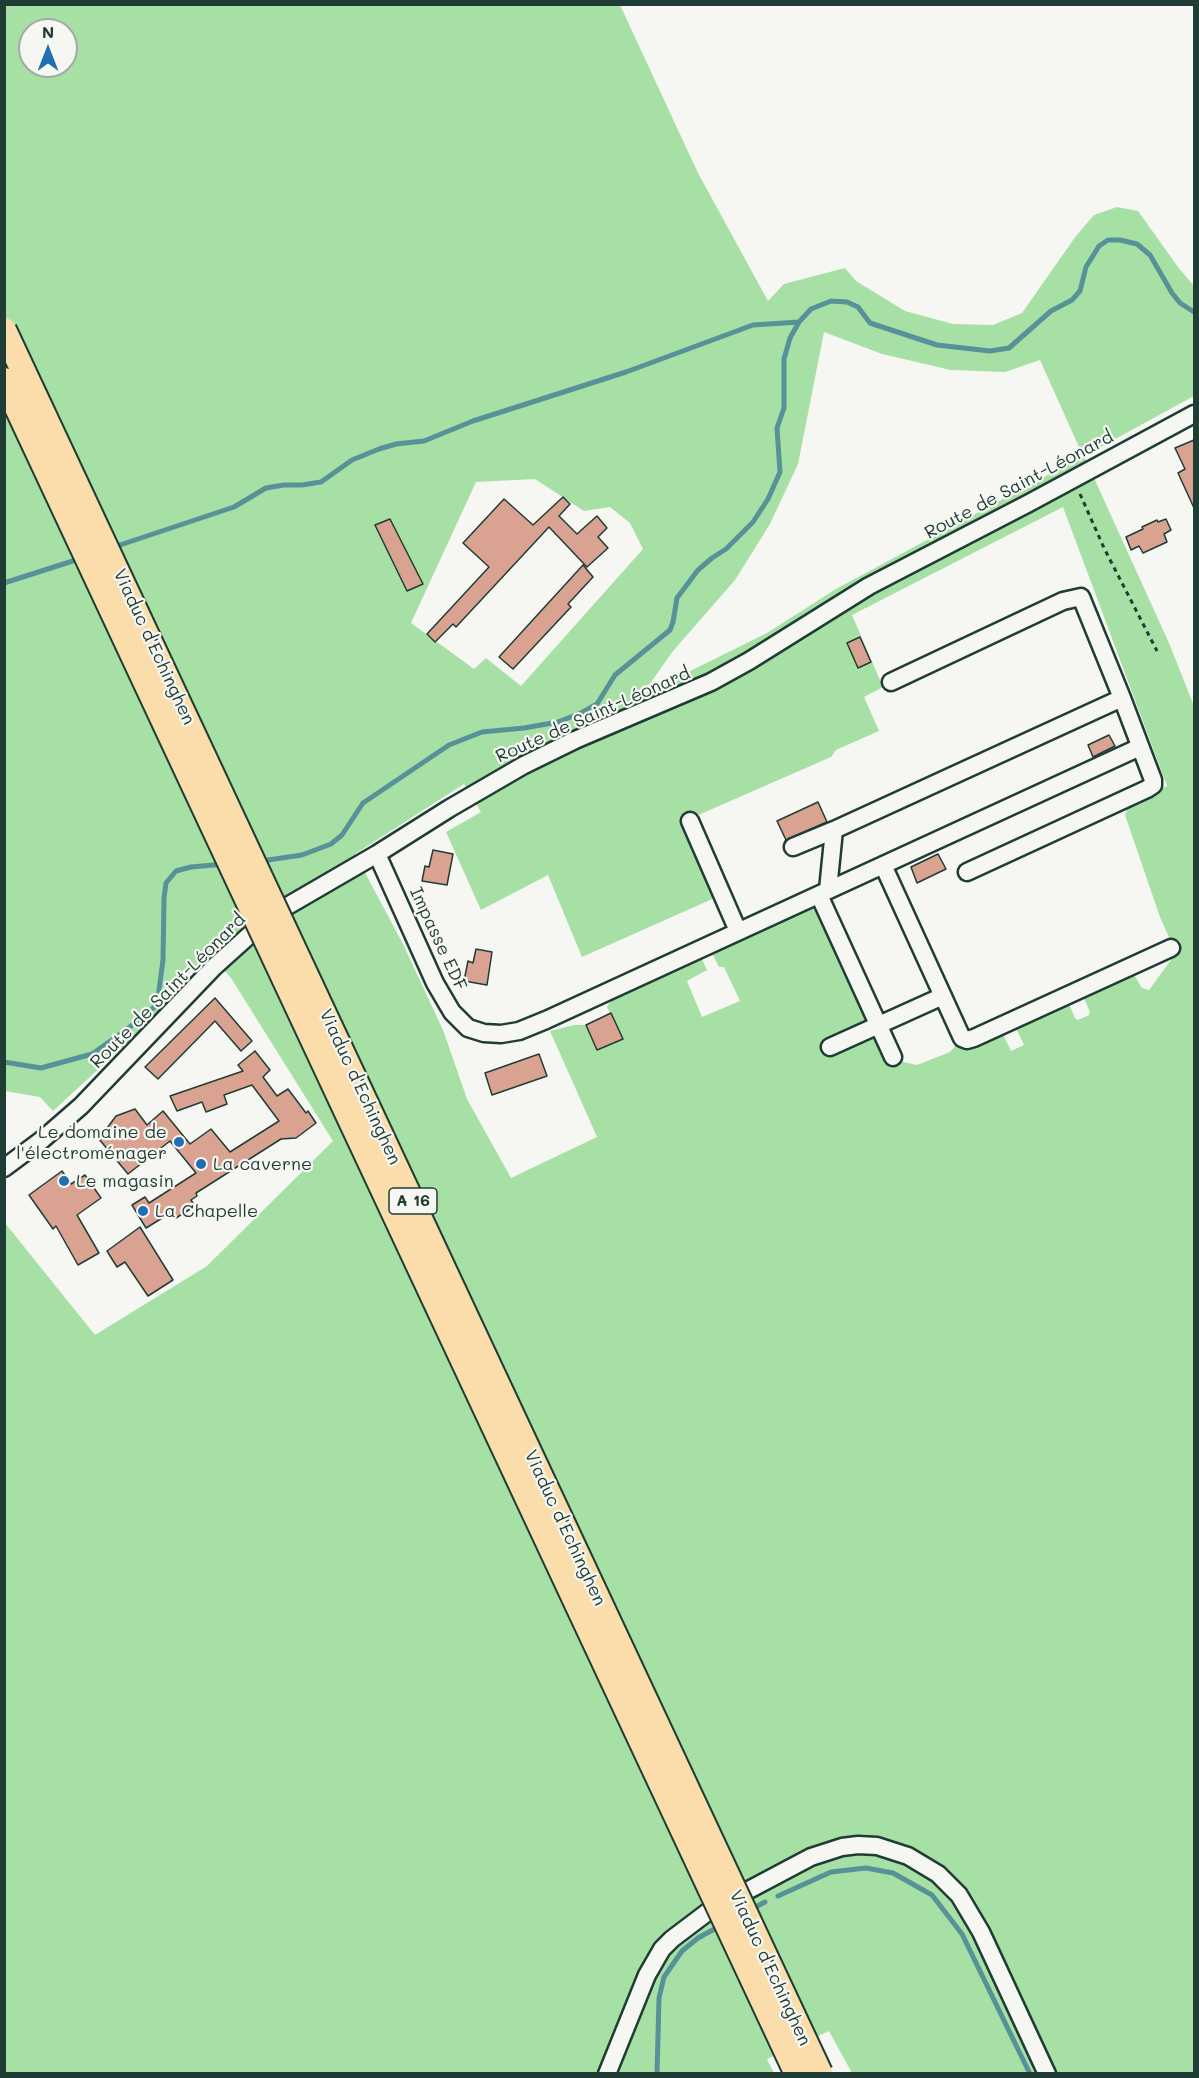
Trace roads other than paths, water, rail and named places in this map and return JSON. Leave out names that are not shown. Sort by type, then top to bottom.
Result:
[{"type":"highway","name":"Viaduc d'Echinghen","points":[[4,330],[820,2073]]},
{"type":"highway","name":"Viaduc d'Echinghen","points":[[4,380],[797,2073]]},
{"type":"street","name":"Route de Saint-Léonard","points":[[4,1168],[44,1139],[81,1106],[214,967],[264,922],[299,898],[377,854],[515,770],[576,740],[674,700],[711,682],[869,586],[1194,414]]},
{"type":"street","points":[[891,682],[1063,601],[1081,597],[1122,698],[1152,785],[967,872]]},
{"type":"street","points":[[793,846],[834,830],[1122,698]]},
{"type":"street","name":"Impasse EDF","points":[[377,854],[435,984],[452,1012],[468,1028],[484,1033],[501,1034],[519,1031],[546,1020],[1140,747]]},
{"type":"street","points":[[690,821],[738,932]]},
{"type":"street","points":[[834,830],[823,892],[893,1057]]},
{"type":"street","points":[[883,865],[962,1038],[974,1038],[1171,948]]},
{"type":"street","points":[[830,1047],[943,996]]},
{"type":"street","points":[[607,2073],[647,1975],[662,1949],[672,1939],[709,1911],[811,1857],[842,1847],[858,1845],[877,1846],[908,1856],[938,1874],[959,1895],[981,1932],[1047,2073]]},
{"type":"waterway","points":[[261,861],[302,855],[331,844],[342,835],[363,803],[449,745],[482,732],[558,722],[597,704],[615,675],[670,630],[677,598],[698,570],[726,549],[753,522],[768,499],[780,472],[777,428],[784,408],[784,359],[790,338],[799,322],[811,309],[831,301],[847,302],[858,307],[870,323],[937,345],[990,351],[1009,348],[1051,311],[1072,300],[1080,291],[1086,267],[1099,246],[1108,240],[1120,240],[1137,244],[1150,255],[1172,293],[1180,303],[1194,312]]},
{"type":"waterway","points":[[114,547],[234,507],[266,488],[321,482],[352,460],[379,449],[396,444],[424,441],[473,421],[626,372],[753,325],[799,322]]},
{"type":"waterway","points":[[4,583],[79,559]]},
{"type":"waterway","points":[[4,1062],[41,1068],[92,1054],[157,1005],[163,960],[166,883],[176,871],[191,867],[225,864]]},
{"type":"waterway","points":[[778,1896],[831,1872],[866,1868],[893,1873],[932,1895],[962,1934],[1030,2074]]},
{"type":"waterway","points":[[750,1910],[765,1902]]},
{"type":"waterway","points":[[657,2074],[659,1998],[664,1977],[682,1951],[698,1938],[720,1926]]},
{"type":"place","name":"Le domaine de l'électroménager","points":[[179,1142]]},
{"type":"place","name":"La caverne","points":[[201,1164]]},
{"type":"place","name":"Le magasin","points":[[64,1181]]},
{"type":"place","name":"La Chapelle","points":[[143,1211]]}]
